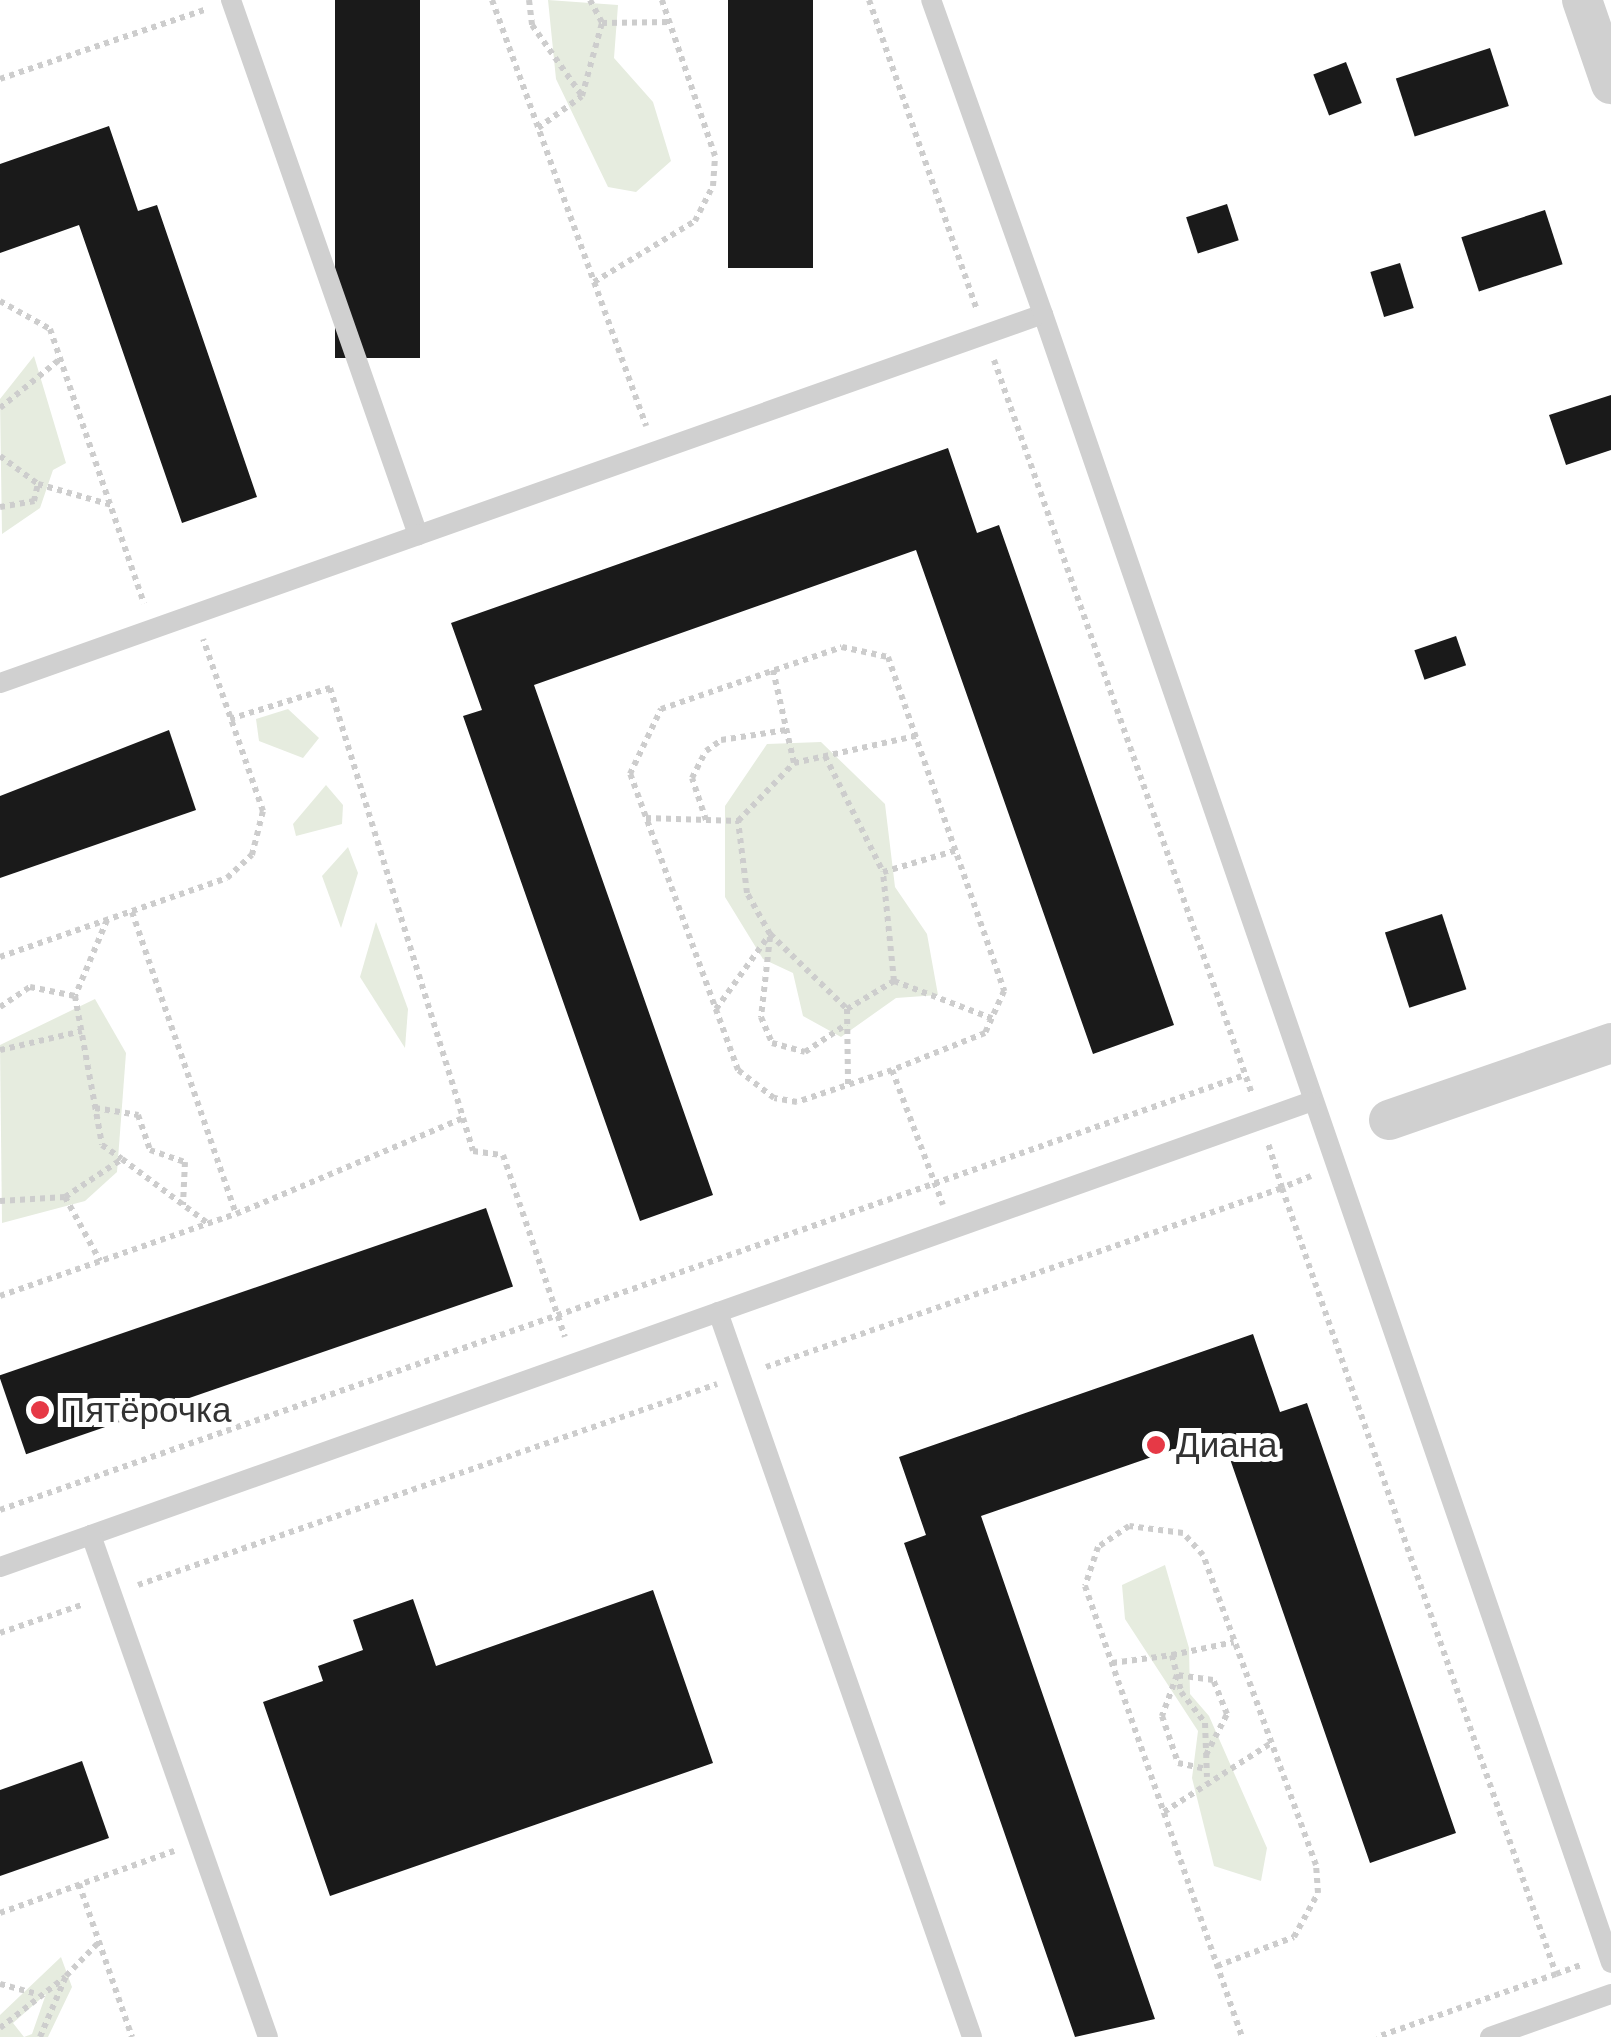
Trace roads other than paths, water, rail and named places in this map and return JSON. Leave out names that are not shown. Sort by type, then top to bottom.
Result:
[{"type":"street","points":[[1582,0],[1611,84]]},
{"type":"street","points":[[1389,1120],[1611,1042]]},
{"type":"lane","points":[[231,0],[418,535]]},
{"type":"lane","points":[[931,0],[1043,314],[1310,1102],[1611,1963]]},
{"type":"lane","points":[[0,684],[1043,314]]},
{"type":"lane","points":[[0,1567],[1310,1102]]},
{"type":"lane","points":[[718,1312],[972,2037]]},
{"type":"lane","points":[[91,1535],[268,2037]]},
{"type":"lane","points":[[1490,2037],[1611,1994]]},
{"type":"place","name":"Пятёрочка","points":[[40,1410]]},
{"type":"place","name":"Диана","points":[[1156,1445]]}]
